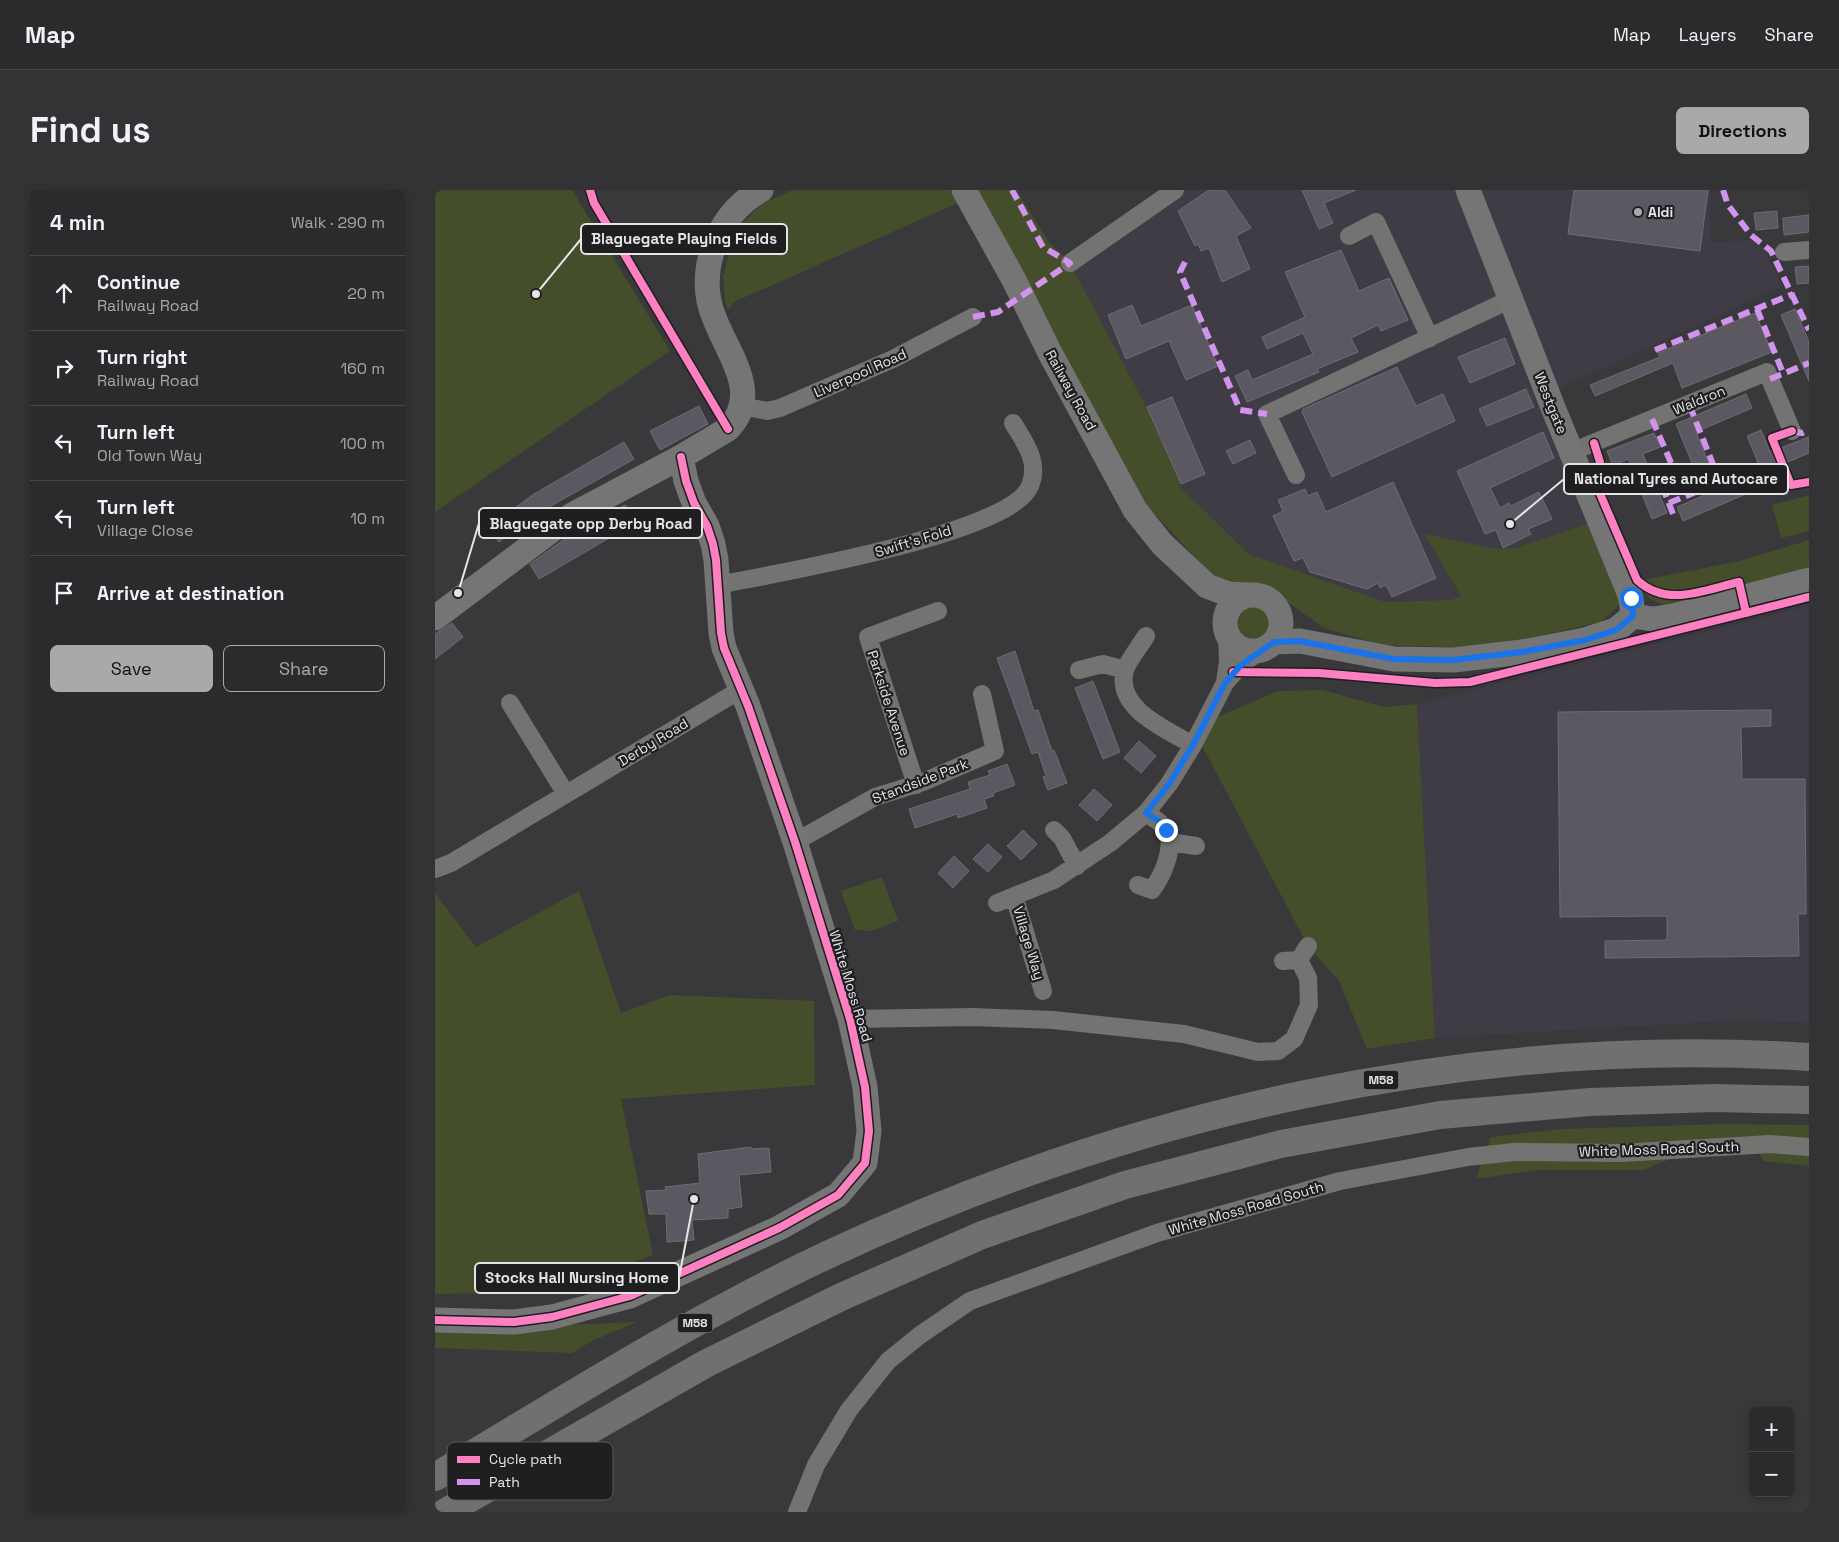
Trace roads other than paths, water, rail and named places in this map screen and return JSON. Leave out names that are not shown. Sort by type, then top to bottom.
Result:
[{"type":"highway","name":"M58","points":[[494,1442],[683,1329],[824,1257],[969,1193],[1108,1144],[1229,1111],[1342,1086],[1469,1068],[1645,1054],[1809,1057]]},
{"type":"highway","points":[[569,1442],[707,1363],[841,1297],[982,1235],[1125,1185],[1281,1144],[1440,1115],[1590,1102],[1714,1098],[1809,1100]]},
{"type":"highway","name":"M58","points":[[435,1477],[447,1470]]},
{"type":"highway","points":[[446,1512],[467,1500]]},
{"type":"main road","points":[[435,618],[528,546],[572,515],[681,457],[728,428],[742,406],[742,383],[709,302],[708,266],[718,235],[729,217],[742,203],[761,190]]},
{"type":"main road","name":"Railway Road","points":[[964,190],[1014,280],[1050,353],[1135,510],[1162,544],[1196,578],[1217,591],[1248,595]]},
{"type":"main road","name":"Westgate","points":[[1467,190],[1571,452],[1626,584],[1633,616]]},
{"type":"main road","name":"White Moss Road","points":[[435,1320],[515,1322],[552,1317],[630,1296],[779,1228],[838,1195],[865,1163],[869,1131],[865,1087],[850,1019],[795,842],[749,706],[740,690],[723,648],[713,544],[707,526],[694,504],[686,481],[681,457]]},
{"type":"main road","name":"Railway Road","points":[[1196,578],[1226,630]]},
{"type":"main road","points":[[1331,646],[1279,611],[1266,598],[1248,595],[1233,603],[1226,617],[1226,630],[1239,647],[1246,650],[1299,641],[1394,659],[1425,660],[1488,657],[1585,640],[1616,630],[1633,616],[1653,619],[1673,616],[1809,580]]},
{"type":"main road","points":[[1267,646],[1281,627],[1279,611]]},
{"type":"street","points":[[1070,263],[1175,190]]},
{"type":"street","points":[[1349,236],[1376,222],[1430,338]]},
{"type":"street","points":[[1784,252],[1809,250]]},
{"type":"street","points":[[1296,475],[1267,414],[1511,299]]},
{"type":"street","name":"Liverpool Road","points":[[742,406],[767,411],[780,408],[893,359],[973,317]]},
{"type":"street","name":"Waldron","points":[[1571,452],[1767,372],[1792,431]]},
{"type":"street","name":"Swift's Fold","points":[[718,585],[900,548],[981,519],[1005,508],[1025,494],[1030,488],[1034,469],[1029,449],[1013,423]]},
{"type":"street","name":"Parkside Avenue","points":[[916,784],[868,636],[938,611]]},
{"type":"street","points":[[1225,683],[1229,661],[1226,630]]},
{"type":"street","points":[[1145,636],[1125,670],[1127,690],[1135,709],[1193,745]]},
{"type":"street","points":[[997,903],[1054,880],[1077,866],[1146,813],[1169,784],[1193,745],[1225,683],[1241,665],[1267,646]]},
{"type":"street","points":[[1079,670],[1103,664],[1125,670]]},
{"type":"street","name":"Derby Road","points":[[435,869],[451,863],[740,690]]},
{"type":"street","name":"Standside Park","points":[[795,842],[875,797],[916,784],[995,751],[981,694]]},
{"type":"street","points":[[518,706],[566,794]]},
{"type":"street","points":[[1146,813],[1159,821],[1166,830],[1170,842],[1159,880],[1149,892]]},
{"type":"street","points":[[1054,830],[1062,838],[1077,866]]},
{"type":"street","points":[[1170,842],[1196,846]]},
{"type":"street","name":"Village Way","points":[[1014,896],[1043,991]]},
{"type":"street","name":"White Moss Road","points":[[850,1019],[973,1017],[1053,1020],[1184,1034],[1258,1052],[1278,1051],[1294,1039],[1309,1005],[1308,978],[1297,956]]},
{"type":"street","name":"White Moss Road South","points":[[797,1512],[816,1466],[849,1410],[889,1362],[920,1335],[970,1302],[1147,1237],[1340,1180],[1468,1157],[1514,1152],[1621,1153],[1770,1144],[1809,1147]]},
{"type":"place","name":"Aldi","points":[[1638,212]]},
{"type":"place","name":"Blaguegate Playing Fields","points":[[536,294]]},
{"type":"place","name":"National Tyres and Autocare","points":[[1510,524]]},
{"type":"place","name":"Blaguegate opp Derby Road","points":[[458,593]]},
{"type":"place","name":"Stocks Hall Nursing Home","points":[[694,1199]]}]
